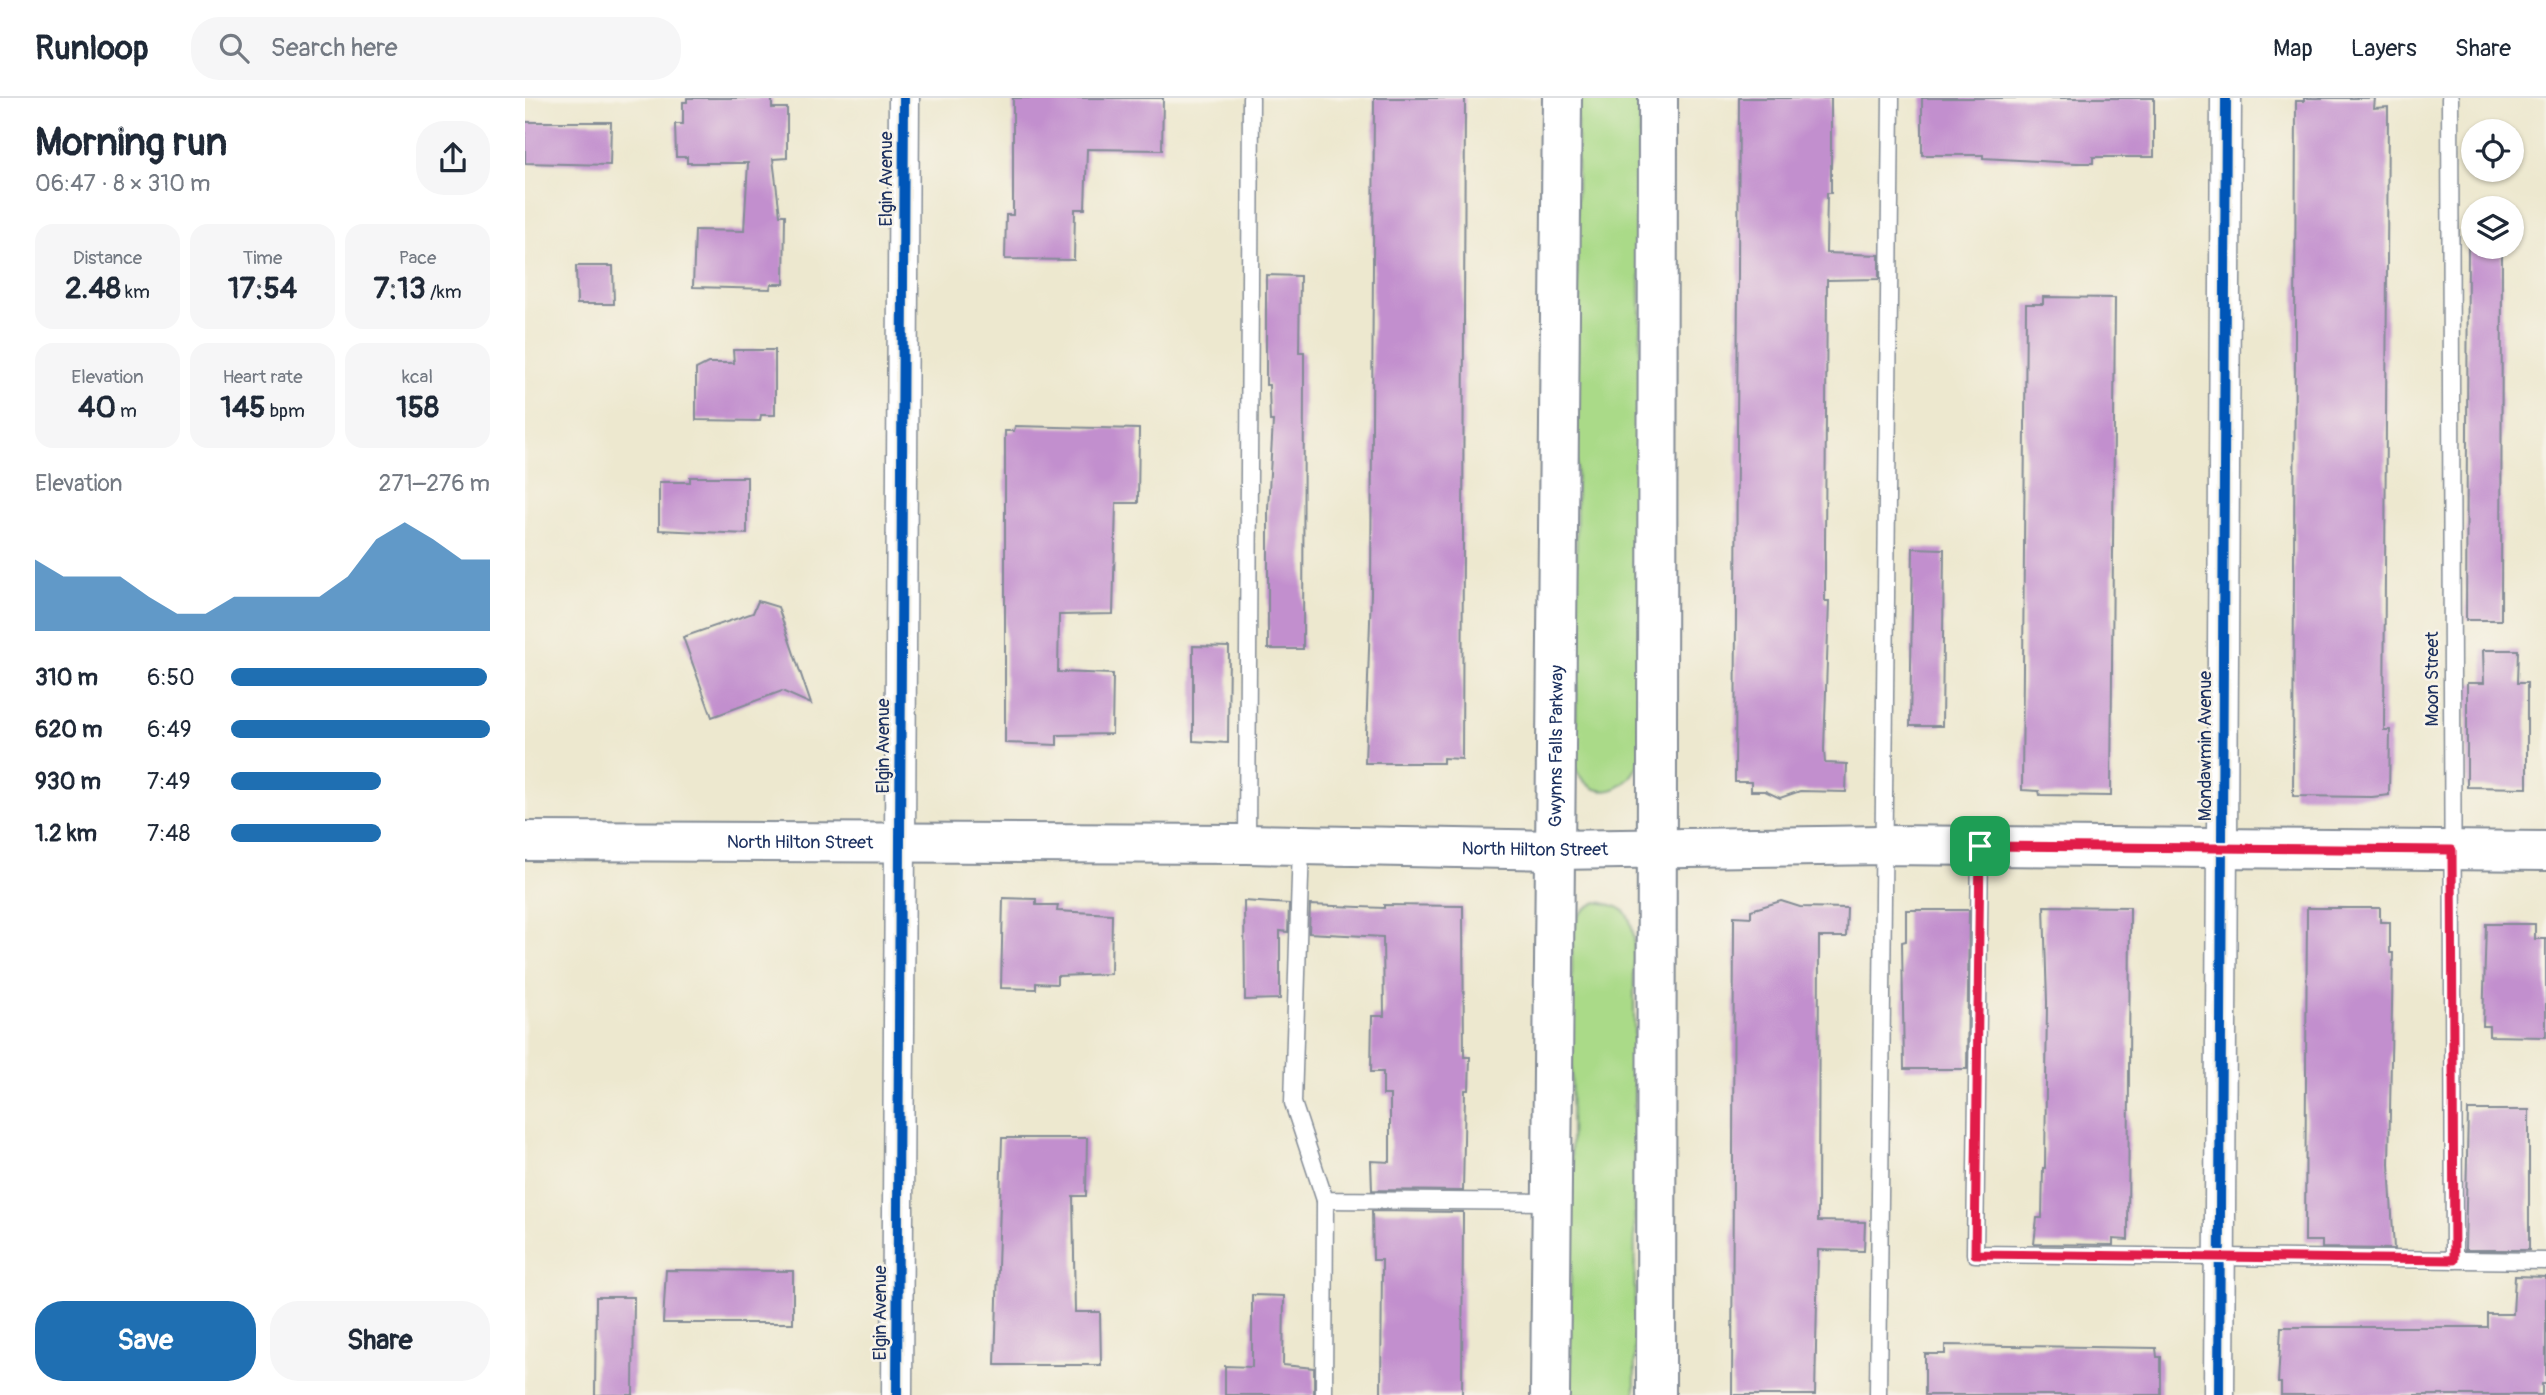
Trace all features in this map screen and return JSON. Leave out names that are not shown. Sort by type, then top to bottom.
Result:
[{"type":"main road","name":"Gwynns Falls Parkway","points":[[1550,1395],[1562,98]]},
{"type":"main road","points":[[1656,1395],[1658,98]]},
{"type":"main road","name":"North Hilton Street","points":[[525,841],[1301,845],[1555,850],[1883,845],[2546,851]]},
{"type":"street","name":"Elgin Avenue","points":[[897,1395],[904,98]]},
{"type":"street","name":"Mondawmin Avenue","points":[[2219,1395],[2226,98]]},
{"type":"lane","points":[[1247,845],[1251,98]]},
{"type":"lane","points":[[1878,1395],[1891,98]]},
{"type":"lane","name":"Moon Street","points":[[2451,98],[2454,1260]]},
{"type":"lane","points":[[1301,845],[1293,1102],[1325,1200],[1324,1395]]},
{"type":"lane","points":[[1980,846],[1975,1254],[2546,1261]]},
{"type":"lane","points":[[1325,1200],[1552,1202]]},
{"type":"green space","points":[[1577,98],[1640,98],[1641,757],[1636,769],[1621,786],[1602,791],[1584,781],[1576,770]]},
{"type":"green space","points":[[1597,902],[1614,905],[1624,911],[1628,915],[1634,938],[1635,1395],[1570,1395],[1572,936],[1579,915]]},
{"type":"building","points":[[687,98],[772,98],[772,108],[787,108],[787,158],[773,159],[780,215],[785,215],[784,284],[771,284],[770,289],[693,287],[695,230],[744,231],[748,163],[687,163],[687,157],[676,157],[675,124],[683,124],[683,102],[687,102]]},
{"type":"building","points":[[1013,98],[1163,98],[1162,150],[1087,149],[1085,209],[1075,209],[1074,260],[1005,259],[1006,215],[1013,215]]},
{"type":"building","points":[[1374,98],[1465,98],[1462,759],[1443,758],[1443,763],[1365,763],[1371,593]]},
{"type":"building","points":[[1739,98],[1831,98],[1831,193],[1827,193],[1826,253],[1879,255],[1879,279],[1827,280],[1825,601],[1829,601],[1824,750],[1825,763],[1847,764],[1846,792],[1800,791],[1780,798],[1765,791],[1751,791],[1751,782],[1735,782]]},
{"type":"building","points":[[1922,98],[2154,98],[2154,157],[2093,157],[2093,163],[2077,163],[1983,158],[1983,155],[1922,155]]},
{"type":"building","points":[[2304,98],[2375,98],[2374,108],[2388,107],[2384,730],[2390,730],[2389,795],[2372,797],[2293,796],[2296,101],[2304,101]]},
{"type":"building","points":[[525,122],[611,122],[610,165],[525,163]]},
{"type":"building","points":[[2468,259],[2502,259],[2501,620],[2466,620]]},
{"type":"building","points":[[576,266],[613,266],[614,304],[577,304]]},
{"type":"building","points":[[1266,275],[1300,276],[1299,352],[1304,352],[1303,649],[1268,649],[1268,508],[1273,421],[1270,421],[1269,385],[1266,385]]},
{"type":"building","points":[[2043,297],[2115,298],[2111,796],[2040,795],[2039,791],[2022,790],[2026,304],[2043,304]]},
{"type":"building","points":[[733,350],[775,350],[775,415],[761,415],[760,421],[696,420],[696,369],[708,363],[734,363]]},
{"type":"building","points":[[1015,426],[1139,429],[1138,503],[1116,503],[1113,614],[1059,615],[1058,672],[1113,674],[1112,734],[1057,735],[1057,745],[1005,743],[1005,431],[1014,431]]},
{"type":"building","points":[[690,477],[747,477],[747,534],[659,530],[659,482],[690,482]]},
{"type":"building","points":[[1913,548],[1944,549],[1942,726],[1910,726]]},
{"type":"building","points":[[758,601],[778,607],[811,704],[782,691],[712,717],[683,637],[753,613]]},
{"type":"building","points":[[1193,646],[1229,647],[1228,743],[1193,741]]},
{"type":"building","points":[[2483,650],[2518,650],[2517,683],[2527,683],[2527,788],[2467,787],[2467,683],[2484,683]]},
{"type":"building","points":[[1003,898],[1036,899],[1036,905],[1058,905],[1057,911],[1112,914],[1111,974],[1057,976],[1057,984],[1036,983],[1036,989],[1001,988]]},
{"type":"building","points":[[1244,901],[1289,904],[1288,932],[1280,931],[1280,999],[1245,1000]]},
{"type":"building","points":[[1781,901],[1800,907],[1847,908],[1846,937],[1819,937],[1818,1221],[1865,1222],[1864,1251],[1818,1250],[1815,1395],[1732,1395],[1734,916],[1751,917],[1751,910]]},
{"type":"building","points":[[1310,905],[1384,908],[1384,905],[1463,906],[1464,1057],[1470,1057],[1469,1090],[1465,1090],[1463,1191],[1372,1190],[1371,1161],[1390,1162],[1390,1095],[1383,1095],[1383,1072],[1371,1072],[1372,1016],[1384,1016],[1383,937],[1309,933]]},
{"type":"building","points":[[2044,906],[2130,907],[2128,1240],[2113,1239],[2113,1245],[2034,1244],[2037,1218],[2042,1218],[2045,1168],[2047,1002]]},
{"type":"building","points":[[2307,908],[2380,908],[2380,922],[2390,922],[2390,953],[2393,953],[2389,1164],[2394,1249],[2322,1248],[2322,1241],[2305,1241]]},
{"type":"building","points":[[1906,910],[1969,910],[1967,1069],[1904,1069],[1902,942],[1906,941]]},
{"type":"building","points":[[2486,924],[2535,924],[2535,939],[2546,939],[2546,1037],[2489,1036],[2489,1026],[2483,1026]]},
{"type":"building","points":[[2468,1110],[2529,1110],[2529,1250],[2465,1250]]},
{"type":"building","points":[[1002,1138],[1087,1138],[1086,1196],[1073,1196],[1075,1312],[1100,1312],[1101,1365],[995,1365]]},
{"type":"building","points":[[1372,1211],[1463,1212],[1462,1395],[1381,1395],[1382,1260],[1373,1260]]},
{"type":"building","points":[[666,1270],[793,1271],[793,1323],[663,1323]]},
{"type":"building","points":[[2515,1276],[2546,1277],[2546,1384],[2542,1384],[2542,1395],[2281,1395],[2281,1383],[2278,1383],[2281,1327],[2487,1327],[2487,1314],[2513,1314]]},
{"type":"building","points":[[1252,1295],[1284,1296],[1283,1365],[1314,1368],[1314,1395],[1225,1395],[1225,1366],[1252,1367]]},
{"type":"building","points":[[596,1297],[634,1297],[633,1395],[595,1395]]},
{"type":"building","points":[[1945,1345],[2156,1348],[2157,1357],[2161,1357],[2161,1395],[1925,1395],[1925,1354],[1945,1354]]},
{"type":"cycle path","points":[[897,1395],[904,98]]},
{"type":"cycle path","points":[[2219,1395],[2226,98]]},
{"type":"route","points":[[1980,846],[2452,850],[2454,1260],[1975,1254],[1980,846]]}]
